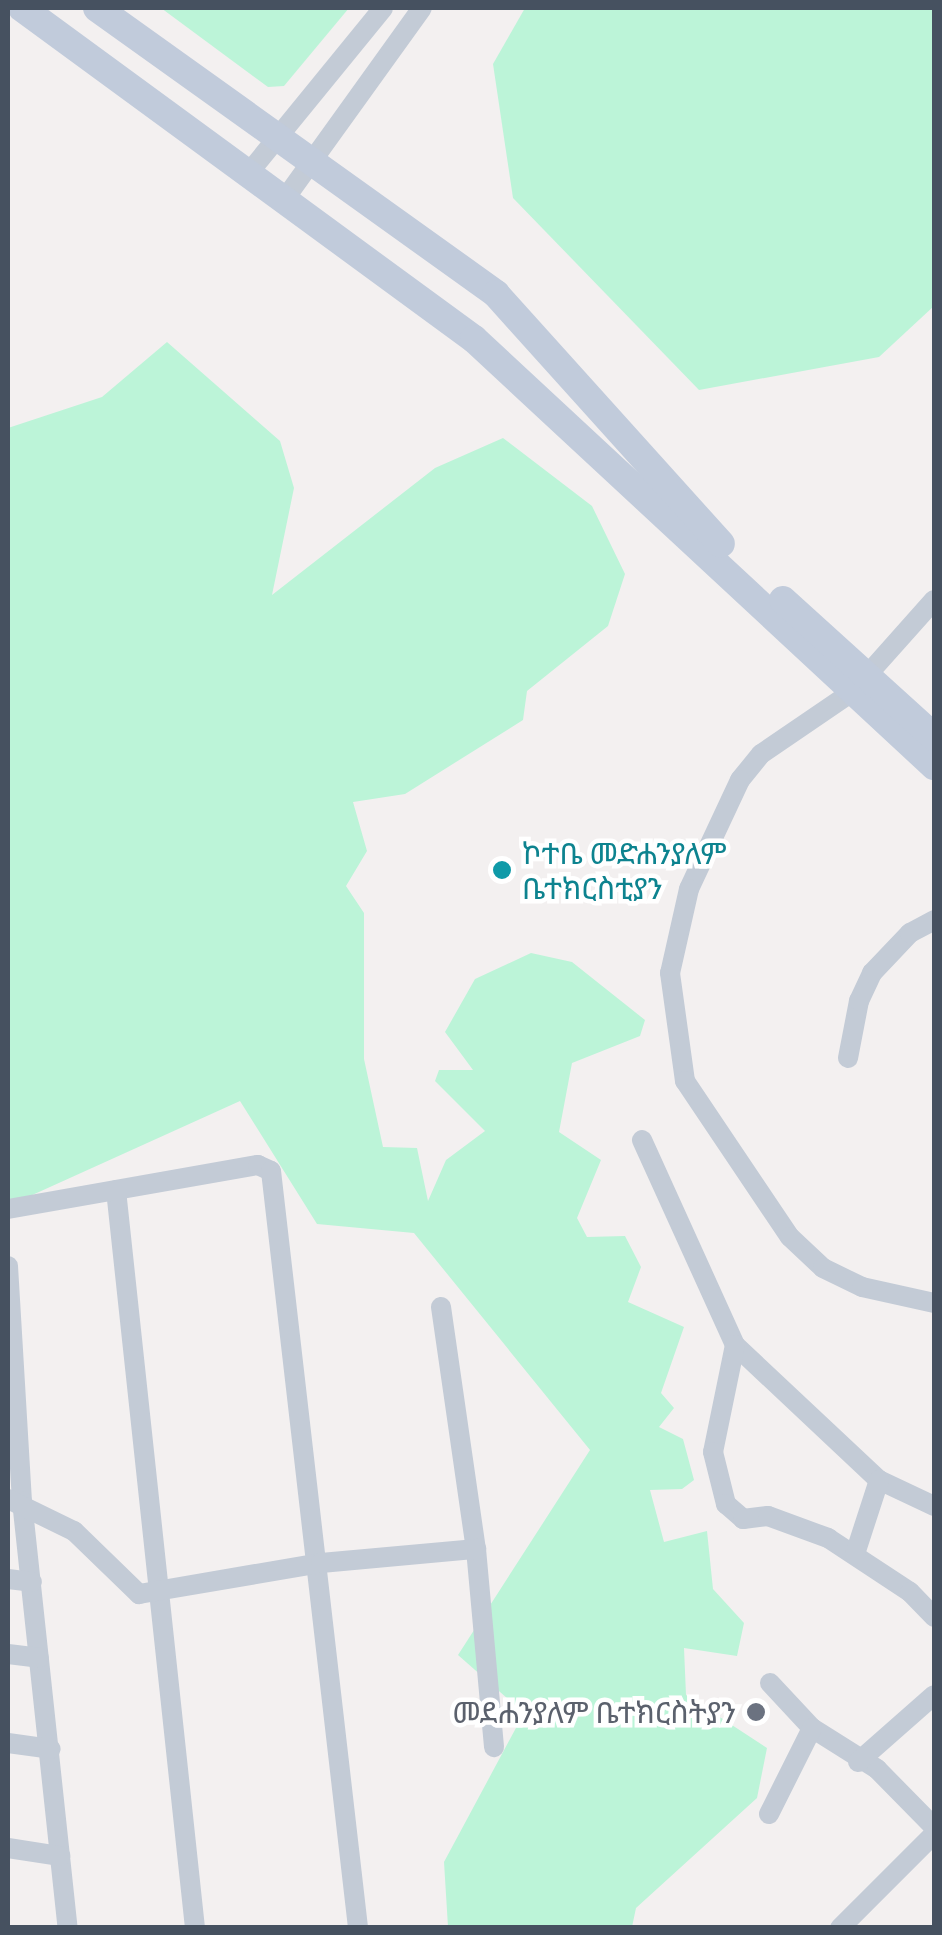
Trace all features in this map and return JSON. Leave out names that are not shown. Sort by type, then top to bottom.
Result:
[{"type":"main road","points":[[22,8],[474,339],[787,616],[860,684],[934,766]]},
{"type":"main road","points":[[97,8],[496,294],[706,542]]},
{"type":"main road","points":[[860,684],[934,737]]},
{"type":"street","points":[[247,176],[383,8]]},
{"type":"street","points":[[284,200],[422,8]]},
{"type":"street","points":[[934,600],[860,684],[761,754],[715,827],[689,889],[670,973],[678,1062],[780,1222],[822,1268],[862,1287],[934,1303]]},
{"type":"street","points":[[848,1058],[859,1001],[872,973],[910,932],[934,920]]},
{"type":"street","points":[[642,1140],[735,1345],[879,1480],[934,1506]]},
{"type":"street","points":[[8,1209],[258,1165],[271,1171],[321,1563],[358,1928]]},
{"type":"street","points":[[116,1190],[195,1928]]},
{"type":"street","points":[[8,1266],[15,1500],[32,1582],[68,1928]]},
{"type":"street","points":[[441,1307],[476,1549],[494,1747]]},
{"type":"street","points":[[735,1345],[714,1452],[726,1504],[744,1518],[768,1516],[856,1554],[934,1617]]},
{"type":"street","points":[[856,1554],[879,1480]]},
{"type":"street","points":[[15,1500],[74,1531],[139,1594],[321,1563],[476,1549]]},
{"type":"street","points":[[8,1578],[32,1582]]},
{"type":"street","points":[[8,1654],[39,1658]]},
{"type":"street","points":[[770,1683],[812,1728],[858,1762],[877,1769],[934,1830],[840,1928]]},
{"type":"street","points":[[858,1762],[934,1695]]},
{"type":"street","points":[[769,1814],[812,1728]]},
{"type":"street","points":[[8,1743],[51,1749]]},
{"type":"street","points":[[8,1848],[60,1856]]},
{"type":"green space","points":[[161,8],[349,8],[284,86],[268,87]]},
{"type":"green space","points":[[525,8],[934,8],[934,306],[879,357],[699,390],[513,198],[493,64]]},
{"type":"green space","points":[[167,342],[280,441],[294,488],[272,595],[435,468],[503,438],[592,506],[625,574],[608,626],[527,691],[523,720],[405,794],[353,802],[367,851],[346,886],[364,913],[364,1059],[383,1147],[417,1148],[428,1201],[446,1160],[485,1131],[435,1081],[439,1070],[473,1070],[445,1032],[475,979],[531,953],[572,962],[645,1020],[640,1036],[572,1063],[559,1132],[601,1160],[577,1218],[587,1237],[625,1236],[641,1267],[628,1302],[684,1327],[661,1393],[674,1408],[659,1427],[683,1439],[694,1480],[682,1489],[650,1490],[664,1542],[707,1531],[713,1589],[744,1623],[737,1656],[684,1648],[686,1695],[767,1748],[757,1798],[636,1908],[632,1927],[448,1927],[444,1862],[524,1713],[458,1655],[590,1450],[414,1233],[317,1224],[240,1101],[8,1206],[8,428],[102,397]]},
{"type":"place","name":"ኮተቤ መድሐንያለም ቤተክርስቲያን","points":[[502,870]]},
{"type":"place","name":"መደሐንያለም ቤተክርስትያን","points":[[756,1712]]}]
